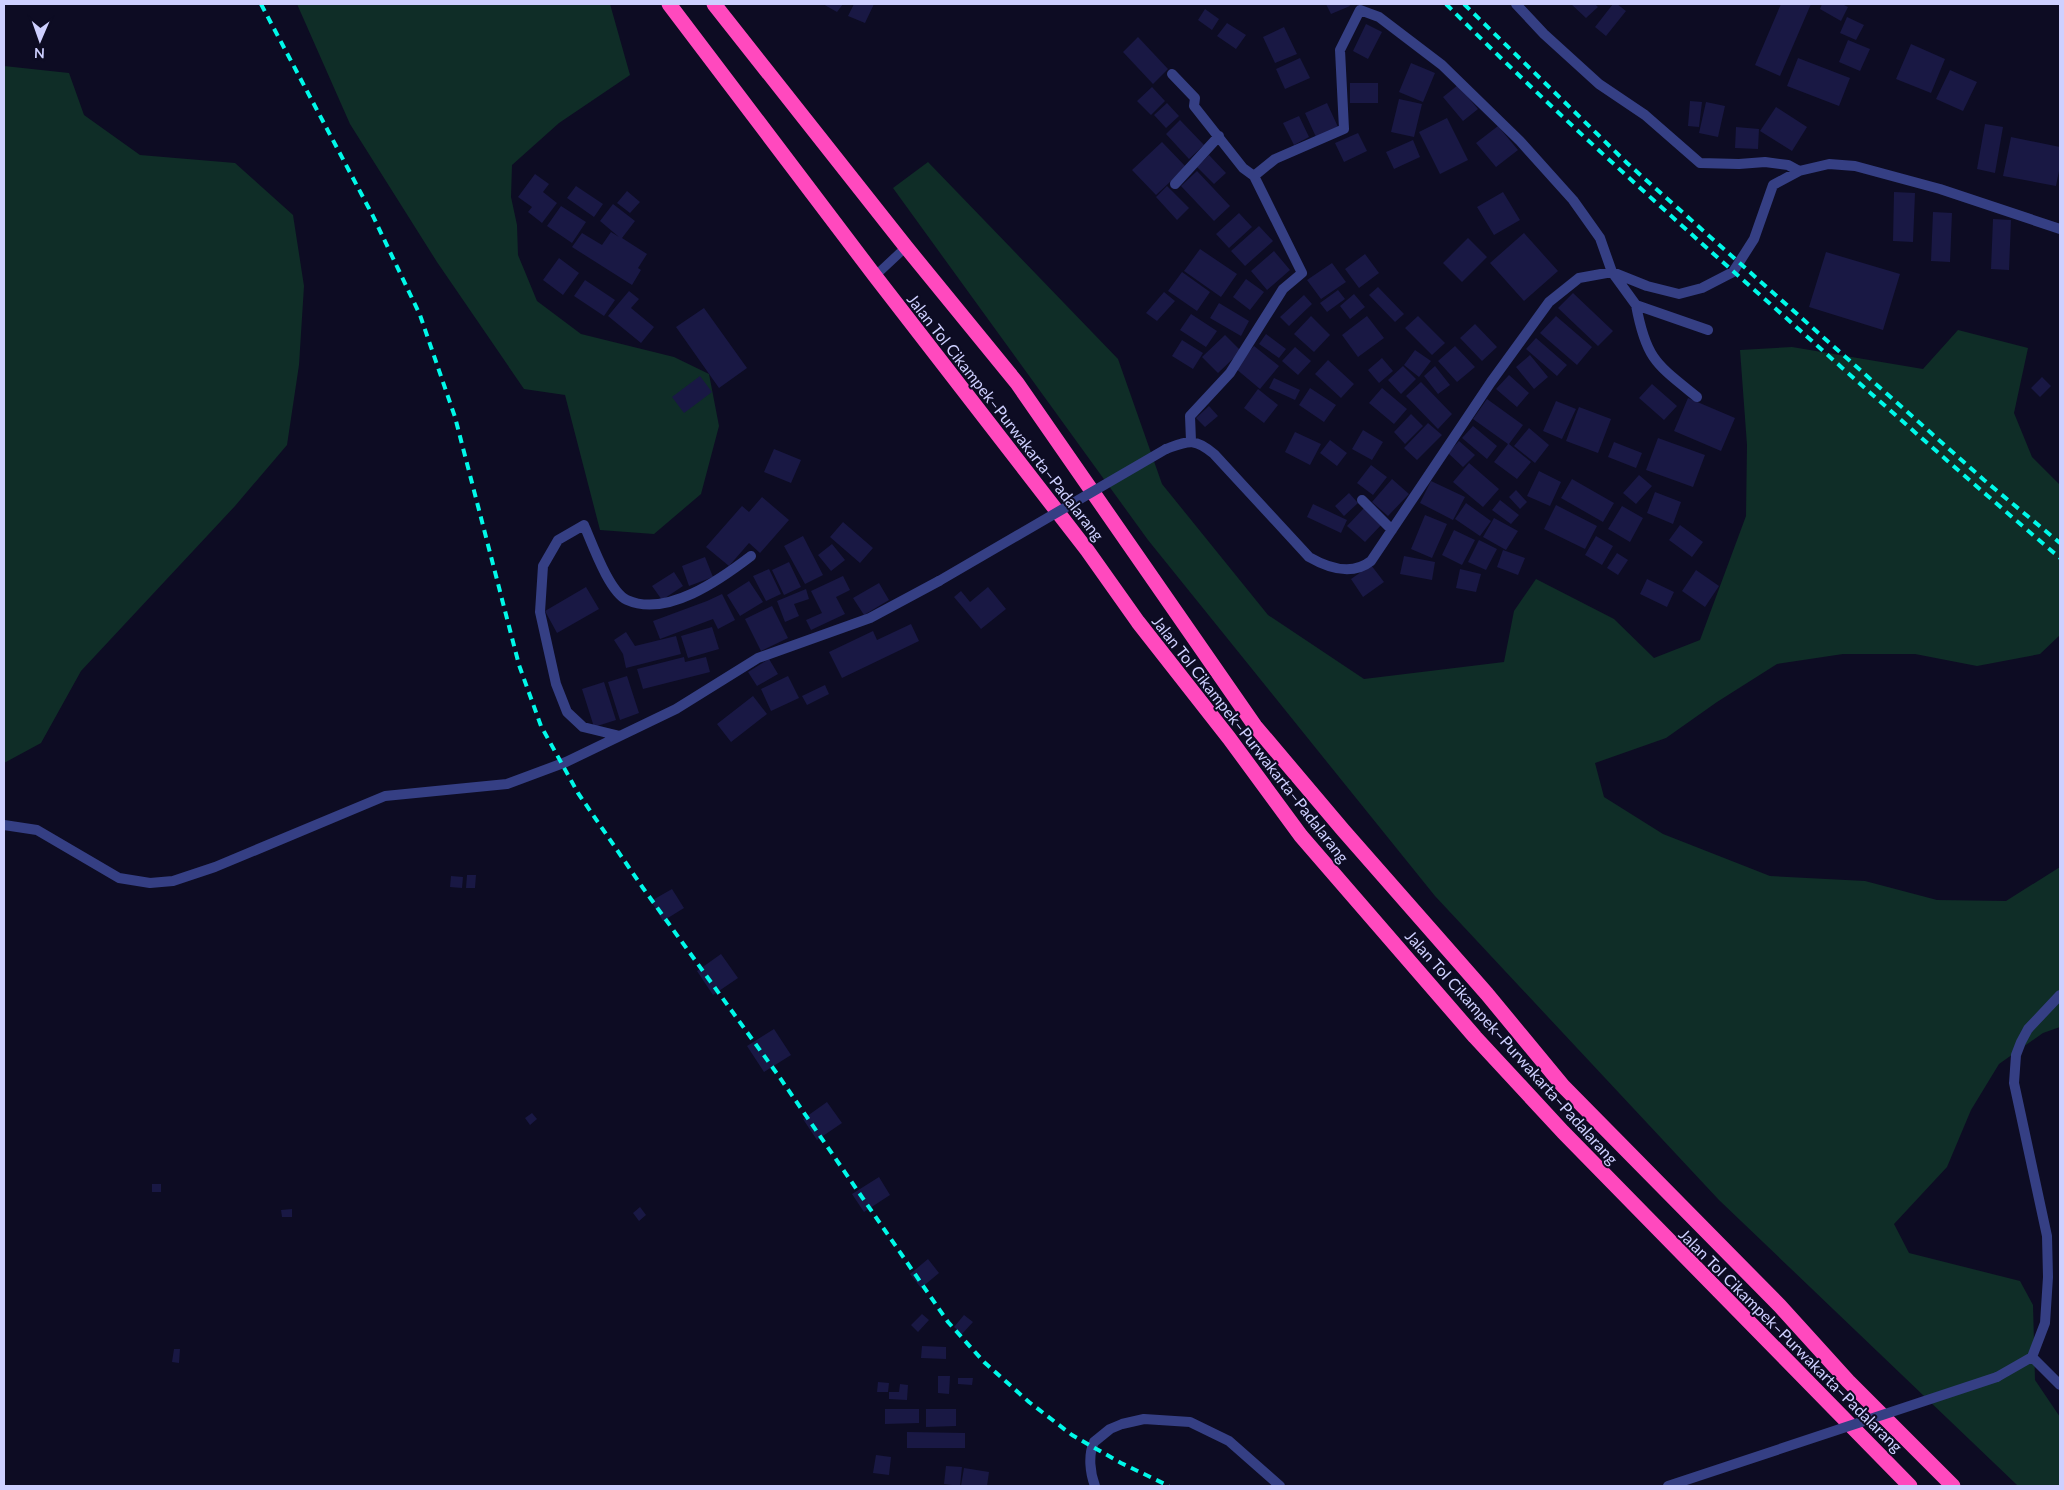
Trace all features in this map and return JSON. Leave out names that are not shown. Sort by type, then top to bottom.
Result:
[{"type":"highway","name":"Jalan Tol Cikampek–Purwakarta–Padalarang","points":[[670,4],[875,276],[1087,550],[1138,622],[1229,738],[1301,836],[1476,1037],[1563,1132],[1910,1486]]},
{"type":"highway","name":"Jalan Tol Cikampek–Purwakarta–Padalarang","points":[[714,4],[1017,384],[1255,726],[1487,994],[1563,1086],[1780,1306],[1848,1381],[1953,1486]]},
{"type":"street","points":[[1516,4],[1544,34],[1599,84],[1645,115],[1700,163],[1738,164],[1765,162],[1788,165],[1799,171]]},
{"type":"street","points":[[1254,176],[1275,159],[1344,129],[1340,50],[1358,7],[1379,17],[1442,65],[1520,140],[1573,200],[1600,238],[1612,272],[1636,304],[1641,333],[1649,352],[1661,367],[1697,398]]},
{"type":"street","points":[[1172,74],[1195,98],[1194,106],[1243,168],[1254,176],[1302,273],[1283,289],[1230,373],[1190,416],[1191,441]]},
{"type":"street","points":[[1175,184],[1219,136]]},
{"type":"street","points":[[4,825],[36,830],[119,878],[150,883],[173,881],[215,867],[385,796],[507,784],[566,762],[676,709],[758,658],[870,618],[939,581],[1166,449],[1191,441],[1199,443],[1214,454],[1309,556],[1322,565],[1347,570],[1365,566],[1371,561],[1491,382],[1549,302],[1578,278],[1612,272],[1647,286],[1679,294],[1702,288],[1733,272],[1754,239],[1773,185],[1799,171],[1829,164],[1855,166],[1940,190],[2060,230]]},
{"type":"street","points":[[1636,304],[1708,330]]},
{"type":"street","points":[[1362,500],[1392,530]]},
{"type":"street","points":[[620,736],[584,727],[567,712],[556,684],[540,612],[543,566],[558,540],[584,525],[603,570],[626,600],[662,605],[723,577],[751,556]]},
{"type":"street","points":[[1668,1486],[1997,1377],[2032,1357],[2045,1323],[2048,1278],[2047,1236],[2014,1083],[2016,1055],[2028,1029],[2060,995]]},
{"type":"street","points":[[2032,1357],[2060,1385]]},
{"type":"street","points":[[1094,1486],[1091,1458],[1094,1442],[1116,1426],[1144,1419],[1190,1422],[1230,1441],[1280,1486]]},
{"type":"lane","points":[[875,276],[906,247]]},
{"type":"green space","points":[[297,4],[610,4],[630,75],[559,123],[512,165],[511,197],[517,225],[518,255],[537,301],[581,334],[674,357],[709,374],[719,426],[701,494],[654,534],[600,530],[565,395],[524,389],[437,262],[350,124]]},
{"type":"green space","points":[[4,66],[69,73],[84,115],[140,155],[235,163],[293,215],[304,286],[299,365],[287,445],[235,506],[81,671],[41,743],[4,763]]},
{"type":"green space","points":[[928,162],[1118,359],[1162,484],[1268,615],[1364,679],[1504,662],[1514,611],[1536,579],[1614,619],[1654,658],[1700,640],[1746,516],[1747,445],[1740,350],[1792,347],[1923,369],[1958,330],[2028,348],[2014,413],[2032,457],[2060,485],[2060,635],[2040,654],[1977,666],[1915,654],[1843,654],[1777,664],[1717,702],[1666,738],[1595,763],[1604,797],[1663,834],[1770,876],[1865,881],[1937,900],[2006,901],[2060,867],[2060,1027],[2043,1033],[1999,1064],[1971,1110],[1947,1167],[1894,1224],[1909,1253],[2020,1281],[2033,1305],[2035,1380],[2060,1417],[2060,1486],[2018,1486],[1719,1200],[1435,896],[1148,540],[893,188]]},
{"type":"building","points":[[823,4],[843,4],[837,12]]},
{"type":"building","points":[[854,4],[874,4],[865,23],[848,16]]},
{"type":"building","points":[[1326,4],[1349,4],[1350,6],[1331,14]]},
{"type":"building","points":[[1571,4],[1595,4],[1598,7],[1586,18]]},
{"type":"building","points":[[1613,4],[1617,4],[1626,11],[1606,36],[1595,27]]},
{"type":"building","points":[[1781,4],[1811,4],[1780,76],[1755,65]]},
{"type":"building","points":[[1822,4],[1842,4],[1848,7],[1841,21],[1820,9]]},
{"type":"building","points":[[1205,9],[1219,19],[1212,30],[1198,20]]},
{"type":"building","points":[[1847,17],[1864,25],[1856,40],[1840,33]]},
{"type":"building","points":[[1227,23],[1246,35],[1236,49],[1217,36]]},
{"type":"building","points":[[1366,24],[1382,32],[1368,59],[1353,51]]},
{"type":"building","points":[[1284,27],[1297,54],[1275,63],[1263,37]]},
{"type":"building","points":[[1138,37],[1168,69],[1153,84],[1123,52]]},
{"type":"building","points":[[1848,40],[1870,49],[1860,71],[1839,62]]},
{"type":"building","points":[[1911,44],[1945,59],[1931,93],[1896,79]]},
{"type":"building","points":[[1300,58],[1310,78],[1285,89],[1276,69]]},
{"type":"building","points":[[1798,58],[1850,78],[1839,106],[1787,86]]},
{"type":"building","points":[[1411,63],[1435,73],[1423,102],[1399,92]]},
{"type":"building","points":[[1950,70],[1977,82],[1963,111],[1936,99]]},
{"type":"building","points":[[1350,83],[1378,83],[1378,103],[1350,103]]},
{"type":"building","points":[[1458,85],[1478,109],[1463,121],[1443,97]]},
{"type":"building","points":[[1152,87],[1165,101],[1151,115],[1137,101]]},
{"type":"building","points":[[1399,99],[1422,104],[1414,137],[1391,132]]},
{"type":"building","points":[[1690,101],[1702,102],[1699,127],[1688,126]]},
{"type":"building","points":[[1706,102],[1725,106],[1718,137],[1699,133]]},
{"type":"building","points":[[1167,103],[1179,116],[1166,128],[1154,115]]},
{"type":"building","points":[[1327,103],[1338,127],[1316,137],[1305,113]]},
{"type":"building","points":[[1776,107],[1807,127],[1792,151],[1760,131]]},
{"type":"building","points":[[1299,116],[1309,137],[1294,145],[1283,123]]},
{"type":"building","points":[[1447,118],[1468,160],[1440,174],[1419,132]]},
{"type":"building","points":[[1180,120],[1204,145],[1189,159],[1166,134]]},
{"type":"building","points":[[1985,124],[2003,127],[1995,173],[1977,169]]},
{"type":"building","points":[[1498,126],[1518,150],[1496,167],[1476,143]]},
{"type":"building","points":[[1736,127],[1759,129],[1758,149],[1735,148]]},
{"type":"building","points":[[1358,133],[1367,151],[1344,162],[1335,143]]},
{"type":"building","points":[[2011,137],[2060,147],[2060,166],[2056,186],[2003,176]]},
{"type":"building","points":[[1413,140],[1420,157],[1394,169],[1386,152]]},
{"type":"building","points":[[1162,142],[1186,167],[1156,195],[1132,170]]},
{"type":"building","points":[[1209,155],[1226,173],[1214,184],[1197,167]]},
{"type":"building","points":[[1197,171],[1230,206],[1214,221],[1181,186]]},
{"type":"building","points":[[535,174],[549,184],[543,192],[557,203],[542,223],[528,212],[532,207],[518,197]]},
{"type":"building","points":[[576,186],[603,204],[594,217],[567,198]]},
{"type":"building","points":[[1167,186],[1189,208],[1177,220],[1156,197]]},
{"type":"building","points":[[627,191],[640,202],[630,213],[617,203]]},
{"type":"building","points":[[1503,192],[1520,220],[1494,235],[1477,207]]},
{"type":"building","points":[[1894,192],[1915,193],[1913,242],[1893,241]]},
{"type":"building","points":[[613,204],[635,221],[622,238],[647,254],[638,268],[641,270],[632,285],[572,247],[582,233],[602,245],[611,232],[619,237],[600,221]]},
{"type":"building","points":[[561,206],[586,222],[572,243],[547,226]]},
{"type":"building","points":[[1933,212],[1952,213],[1950,262],[1931,261]]},
{"type":"building","points":[[1239,213],[1252,227],[1229,248],[1216,234]]},
{"type":"building","points":[[1993,219],[2011,220],[2009,270],[1991,269]]},
{"type":"building","points":[[1259,226],[1273,241],[1245,266],[1231,251]]},
{"type":"building","points":[[1524,233],[1558,271],[1524,301],[1490,263]]},
{"type":"building","points":[[1468,238],[1487,257],[1462,282],[1443,263]]},
{"type":"building","points":[[1200,249],[1237,274],[1221,297],[1184,271]]},
{"type":"building","points":[[1274,251],[1290,270],[1267,290],[1251,271]]},
{"type":"building","points":[[1826,252],[1900,274],[1883,330],[1809,307]]},
{"type":"building","points":[[1365,254],[1379,273],[1359,288],[1345,269]]},
{"type":"building","points":[[559,258],[579,273],[563,295],[543,280]]},
{"type":"building","points":[[1332,263],[1346,282],[1321,299],[1307,280]]},
{"type":"building","points":[[1182,272],[1210,292],[1197,311],[1168,291]]},
{"type":"building","points":[[1246,279],[1264,292],[1250,310],[1233,297]]},
{"type":"building","points":[[585,280],[615,300],[604,316],[574,296]]},
{"type":"building","points":[[1378,287],[1404,314],[1395,322],[1369,295]]},
{"type":"building","points":[[1338,290],[1345,299],[1327,312],[1320,303]]},
{"type":"building","points":[[629,291],[639,299],[631,308],[654,327],[641,343],[608,316]]},
{"type":"building","points":[[1164,292],[1175,301],[1157,321],[1146,313]]},
{"type":"building","points":[[1573,293],[1613,331],[1598,346],[1558,308]]},
{"type":"building","points":[[1354,294],[1365,307],[1350,319],[1340,306]]},
{"type":"building","points":[[1304,295],[1312,304],[1289,326],[1280,317]]},
{"type":"building","points":[[1219,303],[1249,321],[1241,336],[1210,318]]},
{"type":"building","points":[[704,308],[747,368],[719,388],[676,327]]},
{"type":"building","points":[[1191,314],[1217,331],[1206,347],[1180,330]]},
{"type":"building","points":[[1311,316],[1330,335],[1314,352],[1294,334]]},
{"type":"building","points":[[1367,316],[1384,338],[1358,357],[1342,335]]},
{"type":"building","points":[[1418,316],[1445,343],[1432,355],[1405,328]]},
{"type":"building","points":[[1556,316],[1592,347],[1577,365],[1540,333]]},
{"type":"building","points":[[1475,324],[1497,347],[1482,361],[1460,338]]},
{"type":"building","points":[[1266,334],[1286,349],[1279,358],[1259,344]]},
{"type":"building","points":[[1225,335],[1241,351],[1218,373],[1202,357]]},
{"type":"building","points":[[1536,338],[1567,365],[1557,376],[1526,349]]},
{"type":"building","points":[[1182,340],[1203,353],[1193,369],[1172,356]]},
{"type":"building","points":[[1254,346],[1279,366],[1260,389],[1235,368]]},
{"type":"building","points":[[1455,346],[1475,367],[1457,382],[1438,361]]},
{"type":"building","points":[[1295,347],[1311,361],[1298,375],[1282,361]]},
{"type":"building","points":[[1415,350],[1431,361],[1419,377],[1404,365]]},
{"type":"building","points":[[1530,355],[1548,377],[1534,389],[1516,367]]},
{"type":"building","points":[[1382,358],[1393,371],[1379,383],[1368,370]]},
{"type":"building","points":[[1328,360],[1354,384],[1341,398],[1315,374]]},
{"type":"building","points":[[1403,366],[1416,379],[1401,394],[1388,380]]},
{"type":"building","points":[[1435,366],[1450,385],[1438,394],[1424,376]]},
{"type":"building","points":[[1509,375],[1529,393],[1517,407],[1496,389]]},
{"type":"building","points":[[700,376],[712,392],[684,413],[672,397]]},
{"type":"building","points":[[2042,377],[2051,386],[2040,397],[2031,388]]},
{"type":"building","points":[[1274,378],[1300,390],[1295,400],[1269,388]]},
{"type":"building","points":[[1421,382],[1452,414],[1438,429],[1406,396]]},
{"type":"building","points":[[1652,384],[1677,406],[1664,420],[1639,398]]},
{"type":"building","points":[[1310,388],[1336,405],[1324,422],[1299,405]]},
{"type":"building","points":[[1382,388],[1407,409],[1394,424],[1369,403]]},
{"type":"building","points":[[1258,389],[1278,405],[1264,423],[1244,408]]},
{"type":"building","points":[[1688,398],[1735,418],[1721,451],[1674,431]]},
{"type":"building","points":[[1487,399],[1523,425],[1509,444],[1531,462],[1517,479],[1494,462],[1508,444],[1473,419]]},
{"type":"building","points":[[1556,401],[1576,409],[1562,439],[1543,431]]},
{"type":"building","points":[[1209,406],[1218,416],[1205,427],[1196,418]]},
{"type":"building","points":[[1579,407],[1611,419],[1598,453],[1566,441]]},
{"type":"building","points":[[1411,414],[1423,426],[1405,444],[1394,432]]},
{"type":"building","points":[[1428,423],[1442,435],[1417,460],[1404,448]]},
{"type":"building","points":[[1473,426],[1497,446],[1487,459],[1462,438]]},
{"type":"building","points":[[1529,428],[1549,445],[1535,463],[1514,446]]},
{"type":"building","points":[[1363,430],[1383,442],[1372,460],[1352,449]]},
{"type":"building","points":[[1295,432],[1321,444],[1310,465],[1285,452]]},
{"type":"building","points":[[1658,438],[1705,455],[1693,487],[1646,470]]},
{"type":"building","points":[[1330,440],[1347,453],[1337,466],[1320,453]]},
{"type":"building","points":[[1459,441],[1475,455],[1463,467],[1448,453]]},
{"type":"building","points":[[1614,442],[1642,453],[1636,468],[1608,457]]},
{"type":"building","points":[[774,449],[801,460],[791,483],[764,472]]},
{"type":"building","points":[[1469,463],[1499,489],[1483,507],[1453,482]]},
{"type":"building","points":[[1371,465],[1387,477],[1373,495],[1357,483]]},
{"type":"building","points":[[1539,471],[1561,482],[1550,506],[1527,496]]},
{"type":"building","points":[[1639,475],[1652,486],[1636,504],[1623,493]]},
{"type":"building","points":[[1392,479],[1409,494],[1388,516],[1372,502]]},
{"type":"building","points":[[1572,479],[1614,503],[1603,522],[1561,498]]},
{"type":"building","points":[[1431,481],[1465,497],[1453,520],[1420,503]]},
{"type":"building","points":[[1516,490],[1527,502],[1520,509],[1509,497]]},
{"type":"building","points":[[1655,492],[1681,502],[1673,524],[1647,513]]},
{"type":"building","points":[[1349,493],[1358,503],[1344,516],[1335,506]]},
{"type":"building","points":[[762,497],[789,520],[760,553],[749,543],[729,566],[706,547],[742,506],[749,512]]},
{"type":"building","points":[[1500,500],[1519,515],[1511,524],[1492,510]]},
{"type":"building","points":[[1466,503],[1491,521],[1480,536],[1455,519]]},
{"type":"building","points":[[1313,504],[1347,520],[1341,533],[1307,517]]},
{"type":"building","points":[[1556,505],[1597,526],[1585,549],[1544,529]]},
{"type":"building","points":[[1622,506],[1643,518],[1630,542],[1608,529]]},
{"type":"building","points":[[1364,508],[1382,524],[1365,542],[1347,526]]},
{"type":"building","points":[[1425,515],[1447,524],[1432,558],[1411,549]]},
{"type":"building","points":[[1494,518],[1518,531],[1506,550],[1483,537]]},
{"type":"building","points":[[843,522],[873,548],[860,563],[830,537]]},
{"type":"building","points":[[1680,525],[1703,542],[1692,557],[1669,540]]},
{"type":"building","points":[[1454,530],[1475,540],[1462,565],[1442,555]]},
{"type":"building","points":[[803,536],[823,575],[805,584],[784,546]]},
{"type":"building","points":[[1596,536],[1613,546],[1602,565],[1585,555]]},
{"type":"building","points":[[1479,540],[1497,549],[1486,570],[1468,562]]},
{"type":"building","points":[[832,544],[845,560],[831,571],[818,555]]},
{"type":"building","points":[[1503,550],[1525,558],[1518,575],[1497,567]]},
{"type":"building","points":[[1617,553],[1628,560],[1618,575],[1607,568]]},
{"type":"building","points":[[1404,556],[1435,562],[1432,580],[1400,574]]},
{"type":"building","points":[[705,557],[713,577],[689,586],[682,566]]},
{"type":"building","points":[[789,562],[801,587],[784,595],[772,570]]},
{"type":"building","points":[[1371,565],[1384,582],[1363,597],[1351,579]]},
{"type":"building","points":[[769,569],[781,594],[766,601],[753,576]]},
{"type":"building","points":[[1460,569],[1481,574],[1476,592],[1456,588]]},
{"type":"building","points":[[1696,570],[1719,586],[1705,607],[1682,591]]},
{"type":"building","points":[[674,572],[683,586],[662,600],[652,586]]},
{"type":"building","points":[[843,576],[850,590],[836,597],[845,614],[811,630],[806,620],[822,613],[811,591]]},
{"type":"building","points":[[1647,579],[1674,592],[1667,607],[1640,594]]},
{"type":"building","points":[[749,581],[763,602],[740,616],[727,595]]},
{"type":"building","points":[[879,583],[889,600],[864,615],[853,598]]},
{"type":"building","points":[[586,587],[599,609],[557,633],[545,611]]},
{"type":"building","points":[[988,587],[1006,609],[981,629],[954,597],[961,591],[970,602]]},
{"type":"building","points":[[806,589],[809,599],[794,604],[799,616],[785,622],[777,601]]},
{"type":"building","points":[[722,594],[735,620],[718,629],[713,619],[660,639],[653,621]]},
{"type":"building","points":[[772,606],[788,638],[761,651],[745,619]]},
{"type":"building","points":[[911,624],[919,641],[842,678],[829,652],[873,631],[877,640]]},
{"type":"building","points":[[712,627],[719,649],[688,658],[681,636]]},
{"type":"building","points":[[626,632],[635,646],[676,636],[681,654],[626,668],[623,654],[614,640]]},
{"type":"building","points":[[684,657],[685,662],[706,657],[710,672],[643,689],[637,669]]},
{"type":"building","points":[[769,659],[778,674],[757,686],[748,672]]},
{"type":"building","points":[[627,676],[639,713],[620,720],[608,682]]},
{"type":"building","points":[[788,676],[799,698],[771,711],[761,689]]},
{"type":"building","points":[[604,682],[616,720],[594,727],[582,689]]},
{"type":"building","points":[[825,685],[829,694],[807,705],[802,696]]},
{"type":"building","points":[[753,696],[767,714],[731,742],[717,724]]},
{"type":"building","points":[[467,875],[476,875],[475,888],[466,888]]},
{"type":"building","points":[[451,876],[463,877],[462,888],[450,887]]},
{"type":"building","points":[[672,889],[684,908],[663,921],[651,901]]},
{"type":"building","points":[[721,954],[738,978],[713,995],[697,971]]},
{"type":"building","points":[[774,1029],[791,1055],[764,1072],[747,1046]]},
{"type":"building","points":[[827,1102],[842,1123],[817,1140],[803,1119]]},
{"type":"building","points":[[532,1113],[537,1119],[530,1125],[525,1118]]},
{"type":"building","points":[[879,1177],[890,1195],[864,1212],[852,1194]]},
{"type":"building","points":[[152,1184],[161,1184],[161,1192],[152,1192]]},
{"type":"building","points":[[640,1207],[646,1215],[639,1221],[633,1213]]},
{"type":"building","points":[[292,1209],[292,1217],[282,1217],[281,1210]]},
{"type":"building","points":[[928,1259],[939,1273],[921,1288],[910,1274]]},
{"type":"building","points":[[922,1314],[929,1320],[918,1332],[911,1325]]},
{"type":"building","points":[[964,1315],[973,1322],[962,1334],[954,1327]]},
{"type":"building","points":[[922,1346],[946,1347],[946,1359],[921,1358]]},
{"type":"building","points":[[174,1349],[180,1349],[179,1363],[172,1362]]},
{"type":"building","points":[[938,1376],[950,1376],[949,1394],[938,1393]]},
{"type":"building","points":[[958,1378],[973,1378],[972,1385],[958,1384]]},
{"type":"building","points":[[878,1382],[889,1383],[888,1392],[877,1392]]},
{"type":"building","points":[[900,1384],[908,1385],[907,1400],[889,1399],[889,1392],[899,1392]]},
{"type":"building","points":[[885,1409],[919,1409],[919,1423],[885,1424]]},
{"type":"building","points":[[926,1409],[956,1409],[956,1426],[926,1427]]},
{"type":"building","points":[[907,1432],[965,1433],[965,1448],[907,1448]]},
{"type":"building","points":[[876,1455],[891,1457],[889,1475],[873,1473]]},
{"type":"building","points":[[946,1466],[962,1467],[960,1486],[944,1484]]},
{"type":"building","points":[[964,1468],[989,1472],[987,1486],[961,1486]]},
{"type":"railway","points":[[261,4],[373,216],[420,315],[455,417],[519,665],[541,726],[578,793],[643,888],[778,1075],[948,1322],[984,1362],[1029,1402],[1072,1435],[1121,1463],[1169,1486]]},
{"type":"railway","points":[[1446,4],[1529,85],[1656,202],[2060,558]]},
{"type":"railway","points":[[1464,4],[1627,163],[1984,480],[2060,543]]}]
